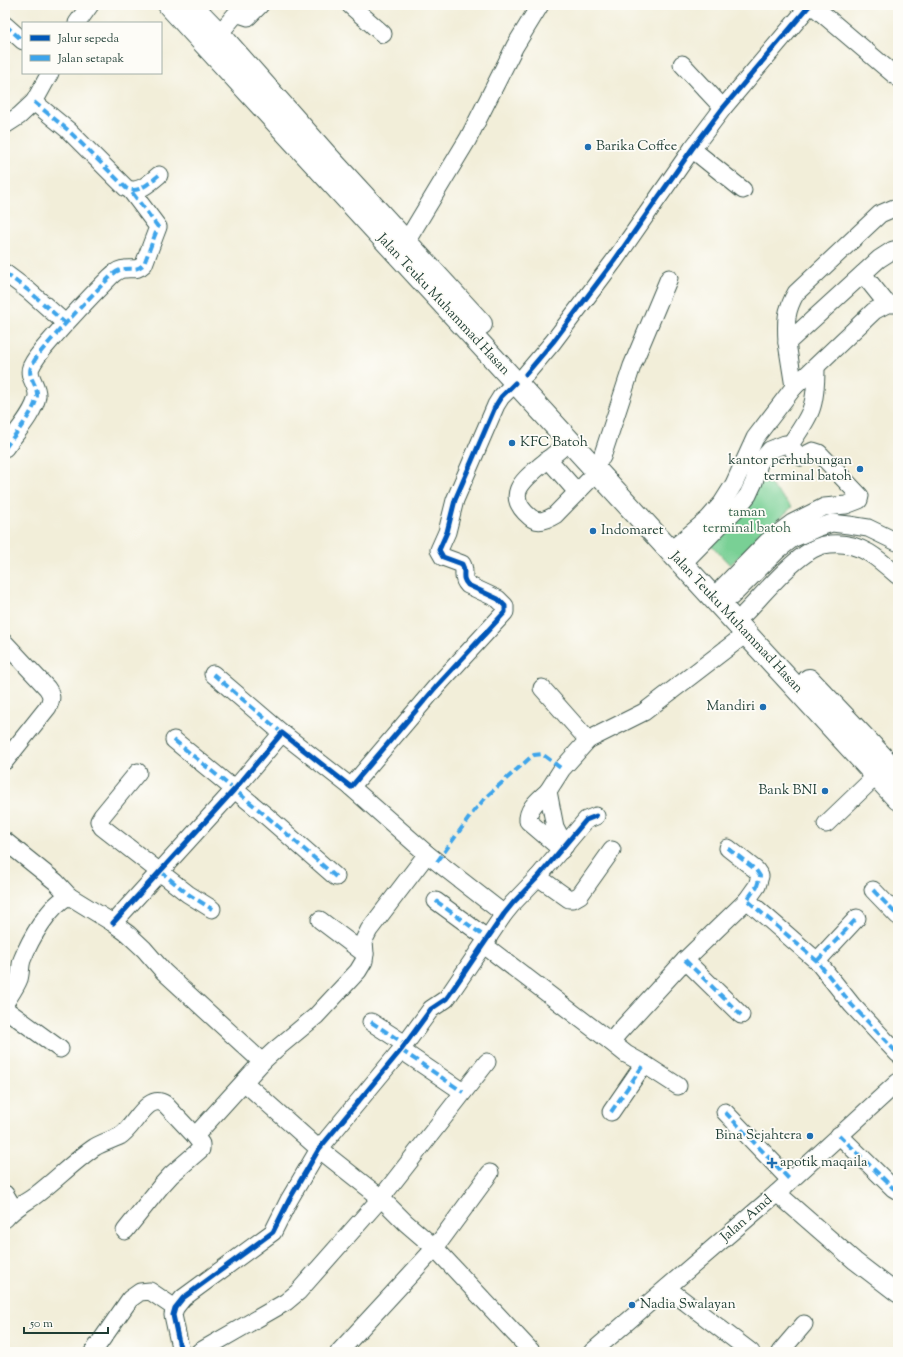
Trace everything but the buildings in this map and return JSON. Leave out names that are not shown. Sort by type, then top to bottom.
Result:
[{"type":"highway","name":"Jalan Teuku Muhammad Hasan","points":[[168,5],[359,202],[721,597],[876,776],[898,799]]},
{"type":"highway","name":"Jalan Teuku Muhammad Hasan","points":[[191,5],[219,34],[326,156],[359,202],[406,242],[521,379],[569,442],[599,465]]},
{"type":"highway","name":"Jalan Teuku Muhammad Hasan","points":[[743,623],[898,774]]},
{"type":"street","points":[[78,22],[90,5]]},
{"type":"street","points":[[219,34],[235,15],[239,14],[248,17],[260,5]]},
{"type":"street","points":[[406,242],[468,139],[515,46],[540,5]]},
{"type":"street","points":[[351,787],[436,687],[505,612],[505,606],[498,599],[468,585],[463,576],[464,569],[462,564],[442,557],[439,550],[447,532],[455,500],[496,405],[501,397],[521,379],[553,342],[614,261],[692,149],[723,108],[811,5],[898,78]]},
{"type":"street","points":[[357,8],[383,34]]},
{"type":"street","points":[[5,25],[22,40]]},
{"type":"street","points":[[682,64],[723,108]]},
{"type":"street","points":[[5,125],[19,116],[34,102],[49,74]]},
{"type":"street","points":[[5,448],[35,404],[37,395],[30,377],[30,370],[37,356],[65,323],[110,277],[118,271],[125,269],[134,270],[144,264],[158,227],[131,191],[126,188],[68,130],[34,102]]},
{"type":"street","points":[[692,149],[743,190]]},
{"type":"street","points":[[131,191],[141,188],[159,175]]},
{"type":"street","points":[[794,387],[787,343],[786,317],[790,304],[796,293],[880,214],[894,208],[898,209]]},
{"type":"street","points":[[787,343],[879,259],[893,250],[898,249]]},
{"type":"street","points":[[5,273],[29,291],[65,323]]},
{"type":"street","points":[[680,553],[722,503],[734,484],[755,438],[794,387],[874,311],[893,304],[863,274]]},
{"type":"street","points":[[569,442],[528,476],[521,484],[517,492],[517,501],[523,511],[533,519],[540,521],[547,520],[555,515],[577,492],[599,465],[632,366],[669,278]]},
{"type":"street","points":[[790,446],[807,421],[813,405],[816,391],[816,367]]},
{"type":"street","points":[[680,553],[740,506],[748,495],[754,482],[759,463],[770,450],[783,445],[790,446],[801,457],[813,451],[819,452],[860,496],[859,500],[846,505],[824,507],[792,523],[768,541],[721,597]]},
{"type":"street","points":[[548,459],[577,492]]},
{"type":"street","points":[[721,597],[792,539],[832,523],[868,528],[898,542]]},
{"type":"street","points":[[563,848],[528,821],[528,814],[548,790],[562,769],[588,740],[644,712],[743,623],[790,566],[808,552],[823,545],[851,545],[870,553],[898,576]]},
{"type":"street","points":[[5,643],[51,693],[51,700],[48,707],[5,760]]},
{"type":"street","points":[[213,674],[282,733],[351,787],[427,854],[504,914]]},
{"type":"street","points":[[542,688],[588,740]]},
{"type":"street","points":[[112,923],[234,790],[282,733]]},
{"type":"street","points":[[174,740],[264,814],[336,877]]},
{"type":"street","points":[[138,772],[102,816],[99,821],[102,827],[188,894],[212,909]]},
{"type":"street","points":[[826,824],[876,776]]},
{"type":"street","points":[[548,790],[555,827],[563,848]]},
{"type":"street","points":[[181,1352],[173,1315],[175,1308],[183,1298],[202,1283],[273,1232],[289,1200],[319,1149],[403,1047],[431,1009],[450,995],[504,914],[513,903],[538,877],[586,820],[596,816]]},
{"type":"street","points":[[5,841],[56,882],[69,896],[128,934],[144,949],[164,972],[262,1062]]},
{"type":"street","points":[[612,1042],[618,1032],[685,960],[747,900],[757,886],[760,876],[756,870],[728,848]]},
{"type":"street","points":[[538,877],[569,899],[573,900],[580,895],[612,850]]},
{"type":"street","points":[[195,1136],[245,1083],[262,1062],[316,1016],[344,988],[362,966],[365,954],[364,940],[369,930],[427,854]]},
{"type":"street","points":[[873,890],[898,916]]},
{"type":"street","points":[[5,1003],[20,977],[21,962],[34,934],[56,904],[69,896]]},
{"type":"street","points":[[747,900],[817,961],[852,1005],[898,1054]]},
{"type":"street","points":[[436,901],[626,1054],[678,1086]]},
{"type":"street","points":[[817,961],[857,918]]},
{"type":"street","points":[[320,920],[365,954]]},
{"type":"street","points":[[685,960],[741,1015]]},
{"type":"street","points":[[5,1009],[60,1050]]},
{"type":"street","points":[[371,1022],[463,1092]]},
{"type":"street","points":[[199,1352],[286,1302],[298,1292],[381,1198],[487,1062]]},
{"type":"street","points":[[611,1112],[644,1064]]},
{"type":"street","name":"Jalan Amd","points":[[592,1352],[777,1193],[898,1082]]},
{"type":"street","points":[[245,1083],[319,1149],[381,1198],[406,1223],[435,1248],[532,1352]]},
{"type":"street","points":[[5,1194],[9,1214],[36,1195],[97,1146],[110,1141],[127,1131],[140,1113],[149,1104],[155,1101],[161,1101],[195,1136],[201,1144],[201,1149],[171,1175],[125,1231]]},
{"type":"street","points":[[725,1112],[790,1180]]},
{"type":"street","points":[[839,1135],[893,1188],[898,1191]]},
{"type":"street","points":[[339,1352],[435,1248],[490,1173]]},
{"type":"street","points":[[777,1193],[855,1261],[898,1294]]},
{"type":"street","points":[[667,1288],[751,1352]]},
{"type":"street","points":[[93,1352],[130,1299],[140,1292],[150,1291],[175,1308]]},
{"type":"street","points":[[780,1352],[804,1324]]},
{"type":"green space","name":"taman terminal batoh","points":[[763,477],[792,507],[730,565],[702,535]]},
{"type":"marked path","points":[[5,25],[22,40]]},
{"type":"marked path","points":[[34,102],[68,130],[126,188],[130,190],[139,189],[144,187],[159,175]]},
{"type":"marked path","points":[[5,448],[33,409],[37,392],[31,378],[30,371],[38,356],[113,274],[119,270],[137,268],[144,264],[158,227],[131,191]]},
{"type":"marked path","points":[[5,273],[29,291],[65,323]]},
{"type":"marked path","points":[[213,674],[282,733]]},
{"type":"marked path","points":[[174,740],[264,814],[336,877]]},
{"type":"marked path","points":[[437,862],[474,811],[487,796],[531,757],[542,754],[562,769]]},
{"type":"marked path","points":[[728,848],[756,870],[760,876],[757,886],[747,900],[817,961],[852,1005],[898,1054]]},
{"type":"marked path","points":[[160,871],[188,894],[212,909]]},
{"type":"marked path","points":[[873,890],[898,916]]},
{"type":"marked path","points":[[436,901],[488,939]]},
{"type":"marked path","points":[[817,961],[857,918]]},
{"type":"marked path","points":[[685,960],[741,1015]]},
{"type":"marked path","points":[[371,1022],[405,1044]]},
{"type":"marked path","points":[[401,1050],[463,1092]]},
{"type":"marked path","points":[[611,1112],[644,1064]]},
{"type":"marked path","points":[[725,1112],[790,1180]]},
{"type":"marked path","points":[[839,1135],[893,1188],[898,1191]]},
{"type":"cycle path","points":[[526,374],[553,342],[614,261],[692,149],[723,108],[810,5]]},
{"type":"cycle path","points":[[113,923],[234,790],[282,733],[351,787],[436,687],[505,612],[505,606],[498,599],[468,585],[464,579],[462,564],[443,557],[439,550],[447,532],[455,500],[496,405],[501,397],[515,383]]},
{"type":"cycle path","points":[[181,1352],[173,1315],[175,1308],[183,1298],[273,1232],[289,1200],[319,1149],[401,1050],[431,1009],[446,999],[513,903],[538,877],[586,820],[596,816]]},
{"type":"place","name":"Barika Coffee","points":[[588,147]]},
{"type":"place","name":"KFC Batoh","points":[[512,443]]},
{"type":"place","name":"kantor perhubungan terminal batoh","points":[[860,469]]},
{"type":"place","name":"Indomaret","points":[[593,531]]},
{"type":"place","name":"Mandiri","points":[[763,707]]},
{"type":"place","name":"Bank BNI","points":[[825,791]]},
{"type":"place","name":"Bina Sejahtera","points":[[810,1136]]},
{"type":"place","name":"apotik maqaila","points":[[772,1163]]},
{"type":"place","name":"Nadia Swalayan","points":[[632,1305]]}]
